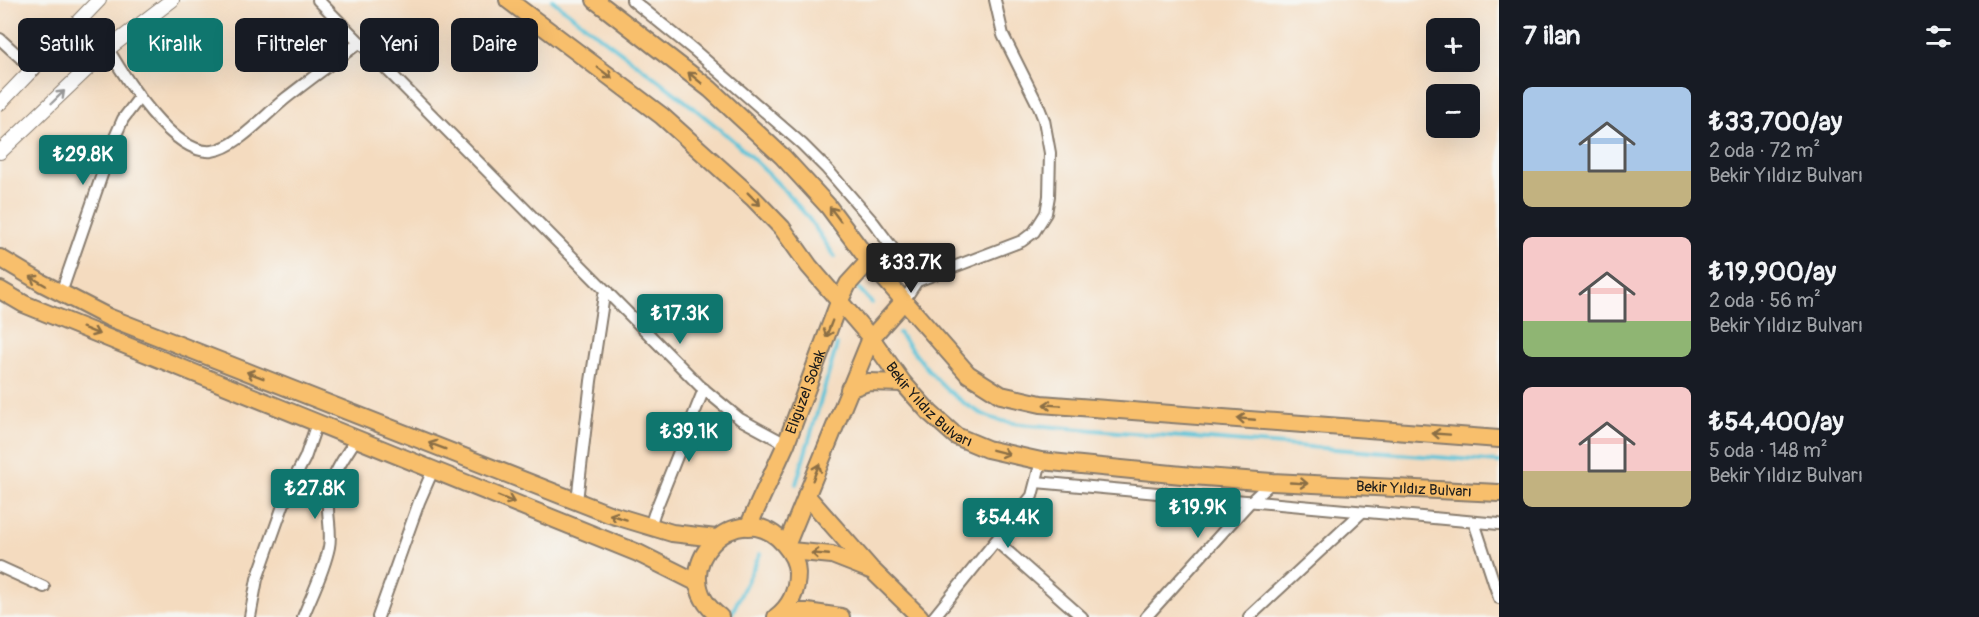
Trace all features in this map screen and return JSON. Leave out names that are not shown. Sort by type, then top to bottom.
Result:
[{"type":"main road","name":"Bekir Yıldız Bulvarı","points":[[508,0],[663,116],[724,170],[782,228],[809,266],[871,338],[903,383],[930,413],[956,436],[987,448],[1041,461],[1272,482],[1499,493]]},
{"type":"main road","points":[[595,0],[677,63],[763,137],[828,206],[903,302],[968,374],[989,389],[1014,399],[1041,404],[1499,439]]},
{"type":"main road","points":[[0,258],[108,317],[609,514],[672,533],[716,538]]},
{"type":"main road","name":"Eligüzel Sokak","points":[[748,527],[786,444],[848,284],[869,261]]},
{"type":"main road","points":[[0,290],[24,303],[638,553],[698,583]]},
{"type":"main road","points":[[788,549],[806,495],[871,338],[903,302]]},
{"type":"main road","points":[[849,389],[868,382],[903,383]]},
{"type":"main road","points":[[806,495],[873,571],[920,617]]},
{"type":"main road","points":[[713,615],[702,598],[698,583],[699,567],[705,551],[716,538],[731,530],[748,527],[765,530],[780,538],[797,567],[797,585],[792,599],[779,614]]},
{"type":"main road","points":[[788,549],[832,555],[873,571]]},
{"type":"main road","points":[[779,614],[807,612],[841,617]]},
{"type":"street","points":[[82,18],[99,0]]},
{"type":"street","points":[[115,44],[172,0]]},
{"type":"street","points":[[318,0],[704,389],[740,419],[786,444]]},
{"type":"street","points":[[632,0],[694,50],[810,152],[873,222],[917,281]]},
{"type":"street","points":[[903,302],[917,281],[1022,241],[1034,232],[1046,213],[1051,170],[1048,136],[1038,105],[1004,35],[995,0]]},
{"type":"street","points":[[0,39],[18,55]]},
{"type":"street","points":[[115,60],[139,98],[160,121],[188,146],[213,151],[236,141],[284,100],[359,43]]},
{"type":"street","points":[[0,103],[32,72]]},
{"type":"street","points":[[0,152],[84,72]]},
{"type":"street","points":[[61,293],[115,137],[123,119],[139,98]]},
{"type":"street","points":[[577,501],[591,381],[604,295],[607,291]]},
{"type":"street","points":[[650,526],[704,389]]},
{"type":"street","points":[[250,617],[257,579],[289,489],[305,458],[316,423]]},
{"type":"street","points":[[303,617],[329,547],[328,499],[332,482],[339,465],[356,439]]},
{"type":"street","points":[[934,617],[1032,496],[1041,461]]},
{"type":"street","points":[[378,617],[419,502],[433,470]]},
{"type":"street","points":[[1036,482],[1499,524]]},
{"type":"street","points":[[1146,617],[1250,502],[1272,482]]},
{"type":"street","points":[[1249,617],[1362,513]]},
{"type":"street","points":[[1474,522],[1499,598]]},
{"type":"street","points":[[996,541],[1082,617]]},
{"type":"street","points":[[0,567],[44,587]]},
{"type":"waterway","points":[[552,0],[685,101],[749,155],[806,215],[835,257]]},
{"type":"waterway","points":[[854,283],[872,303]]},
{"type":"waterway","points":[[899,333],[940,382],[964,403],[992,418],[1007,422],[1499,462]]},
{"type":"waterway","points":[[796,484],[837,345]]},
{"type":"waterway","points":[[731,615],[760,554]]}]
